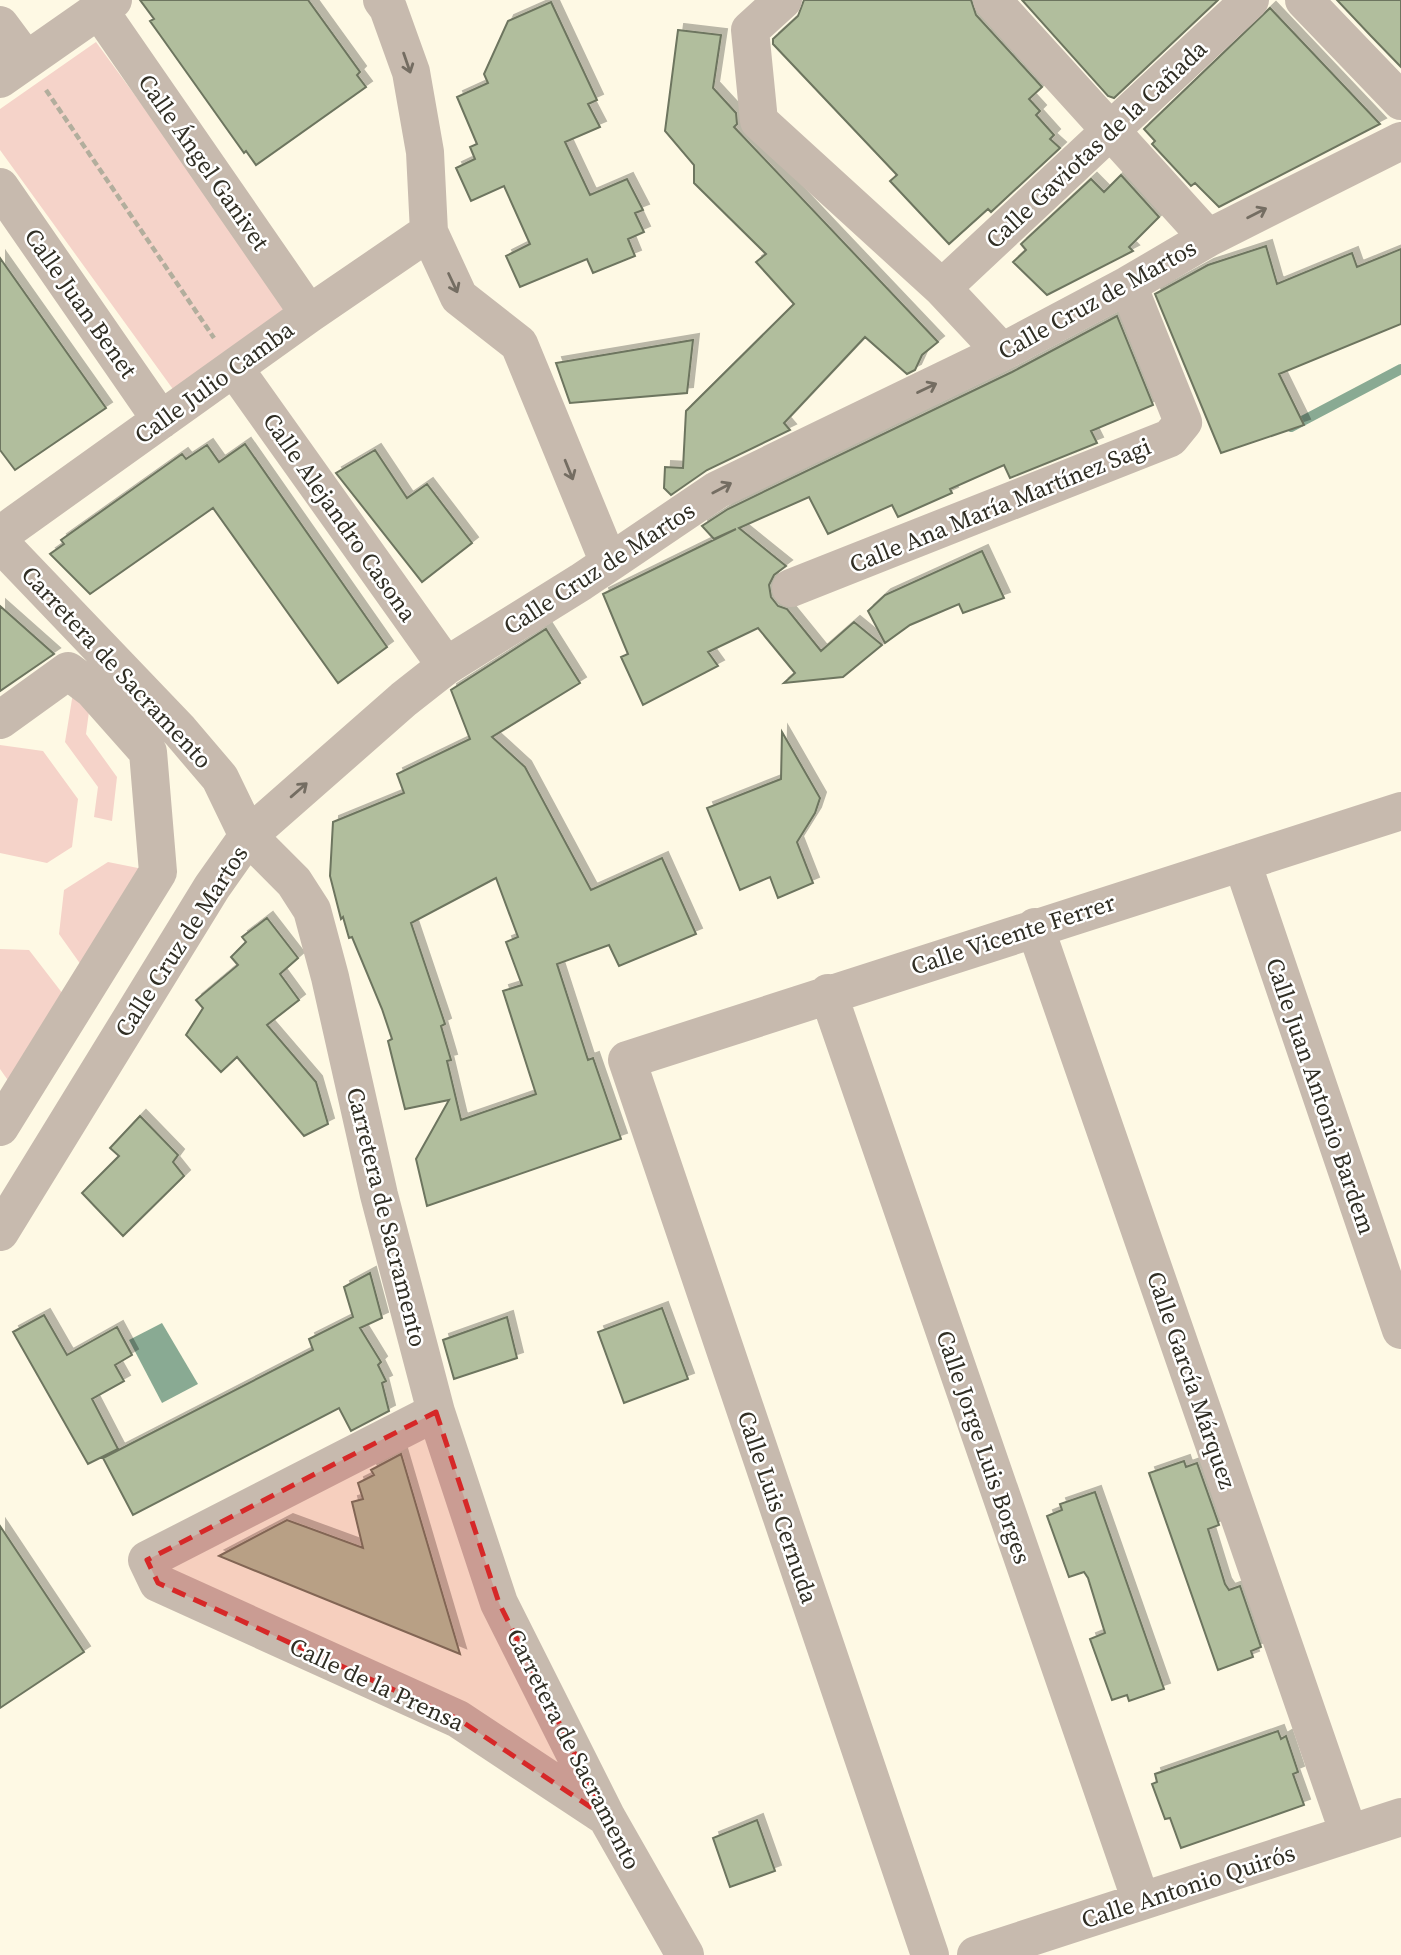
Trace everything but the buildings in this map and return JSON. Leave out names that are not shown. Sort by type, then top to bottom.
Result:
[{"type":"street","points":[[382,0],[388,8],[411,72],[425,152],[429,232],[459,297],[519,344],[609,563]]},
{"type":"street","points":[[783,0],[750,30],[759,121],[942,288],[1002,352]]},
{"type":"street","points":[[992,0],[1208,238]]},
{"type":"street","name":"Calle Gaviotas de la Cañada","points":[[942,288],[1250,0]]},
{"type":"street","points":[[1304,0],[1401,101]]},
{"type":"street","points":[[0,25],[13,70],[106,5]]},
{"type":"street","name":"Calle Ángel Ganivet","points":[[106,5],[309,314]]},
{"type":"street","name":"Calle Cruz de Martos","points":[[0,1232],[212,887],[248,836],[404,699],[446,666],[609,563],[717,490],[1002,352],[1128,285],[1208,238],[1401,141]]},
{"type":"street","name":"Calle Juan Benet","points":[[0,187],[162,420]]},
{"type":"street","name":"Calle Julio Camba","points":[[0,535],[309,314],[429,232]]},
{"type":"street","name":"Calle Ana María Martínez Sagi","points":[[791,588],[1170,438],[1183,422],[1128,285]]},
{"type":"street","name":"Calle Alejandro Casona","points":[[234,368],[446,666]]},
{"type":"street","name":"Carretera de Sacramento","points":[[0,543],[109,653],[220,778],[248,836],[294,882],[312,910],[330,977],[379,1195],[436,1412],[499,1603],[607,1818],[685,1955]]},
{"type":"street","points":[[0,732],[109,653]]},
{"type":"street","points":[[0,720],[68,671],[92,689],[148,752],[158,872],[0,1127]]},
{"type":"street","name":"Calle Vicente Ferrer","points":[[627,1060],[828,993],[1401,811]]},
{"type":"street","name":"Calle Juan Antonio Bardem","points":[[1242,862],[1401,1330]]},
{"type":"street","name":"Calle García Márquez","points":[[1035,927],[1349,1834]]},
{"type":"street","name":"Calle Jorge Luis Borges","points":[[828,993],[1141,1901]]},
{"type":"street","name":"Calle Luis Cernuda","points":[[627,1060],[930,1955]]},
{"type":"street","name":"Calle de la Prensa","points":[[436,1412],[147,1560],[158,1583],[458,1719],[607,1818]]},
{"type":"street","name":"Calle Antonio Quirós","points":[[976,1955],[1401,1817]]},
{"type":"path","points":[[13,70],[234,368]]},
{"type":"highlighted area","points":[[436,1412],[499,1603],[607,1818],[458,1719],[158,1583],[147,1560]]},
{"type":"shaded area","points":[[96,42],[289,306],[175,392],[0,150],[0,109]]},
{"type":"shaded area","points":[[92,689],[86,734],[117,777],[112,821],[94,817],[98,787],[65,742],[73,693]]},
{"type":"shaded area","points":[[0,745],[43,751],[78,799],[72,847],[47,863],[0,853]]},
{"type":"shaded area","points":[[108,862],[158,872],[91,979],[59,934],[64,890]]},
{"type":"shaded area","points":[[0,949],[29,950],[73,1007],[19,1096],[0,1069]]},
{"type":"shaded area","points":[[162,1323],[198,1384],[162,1403],[129,1340]]},
{"type":"waterway","points":[[1291,427],[1401,369]]}]
